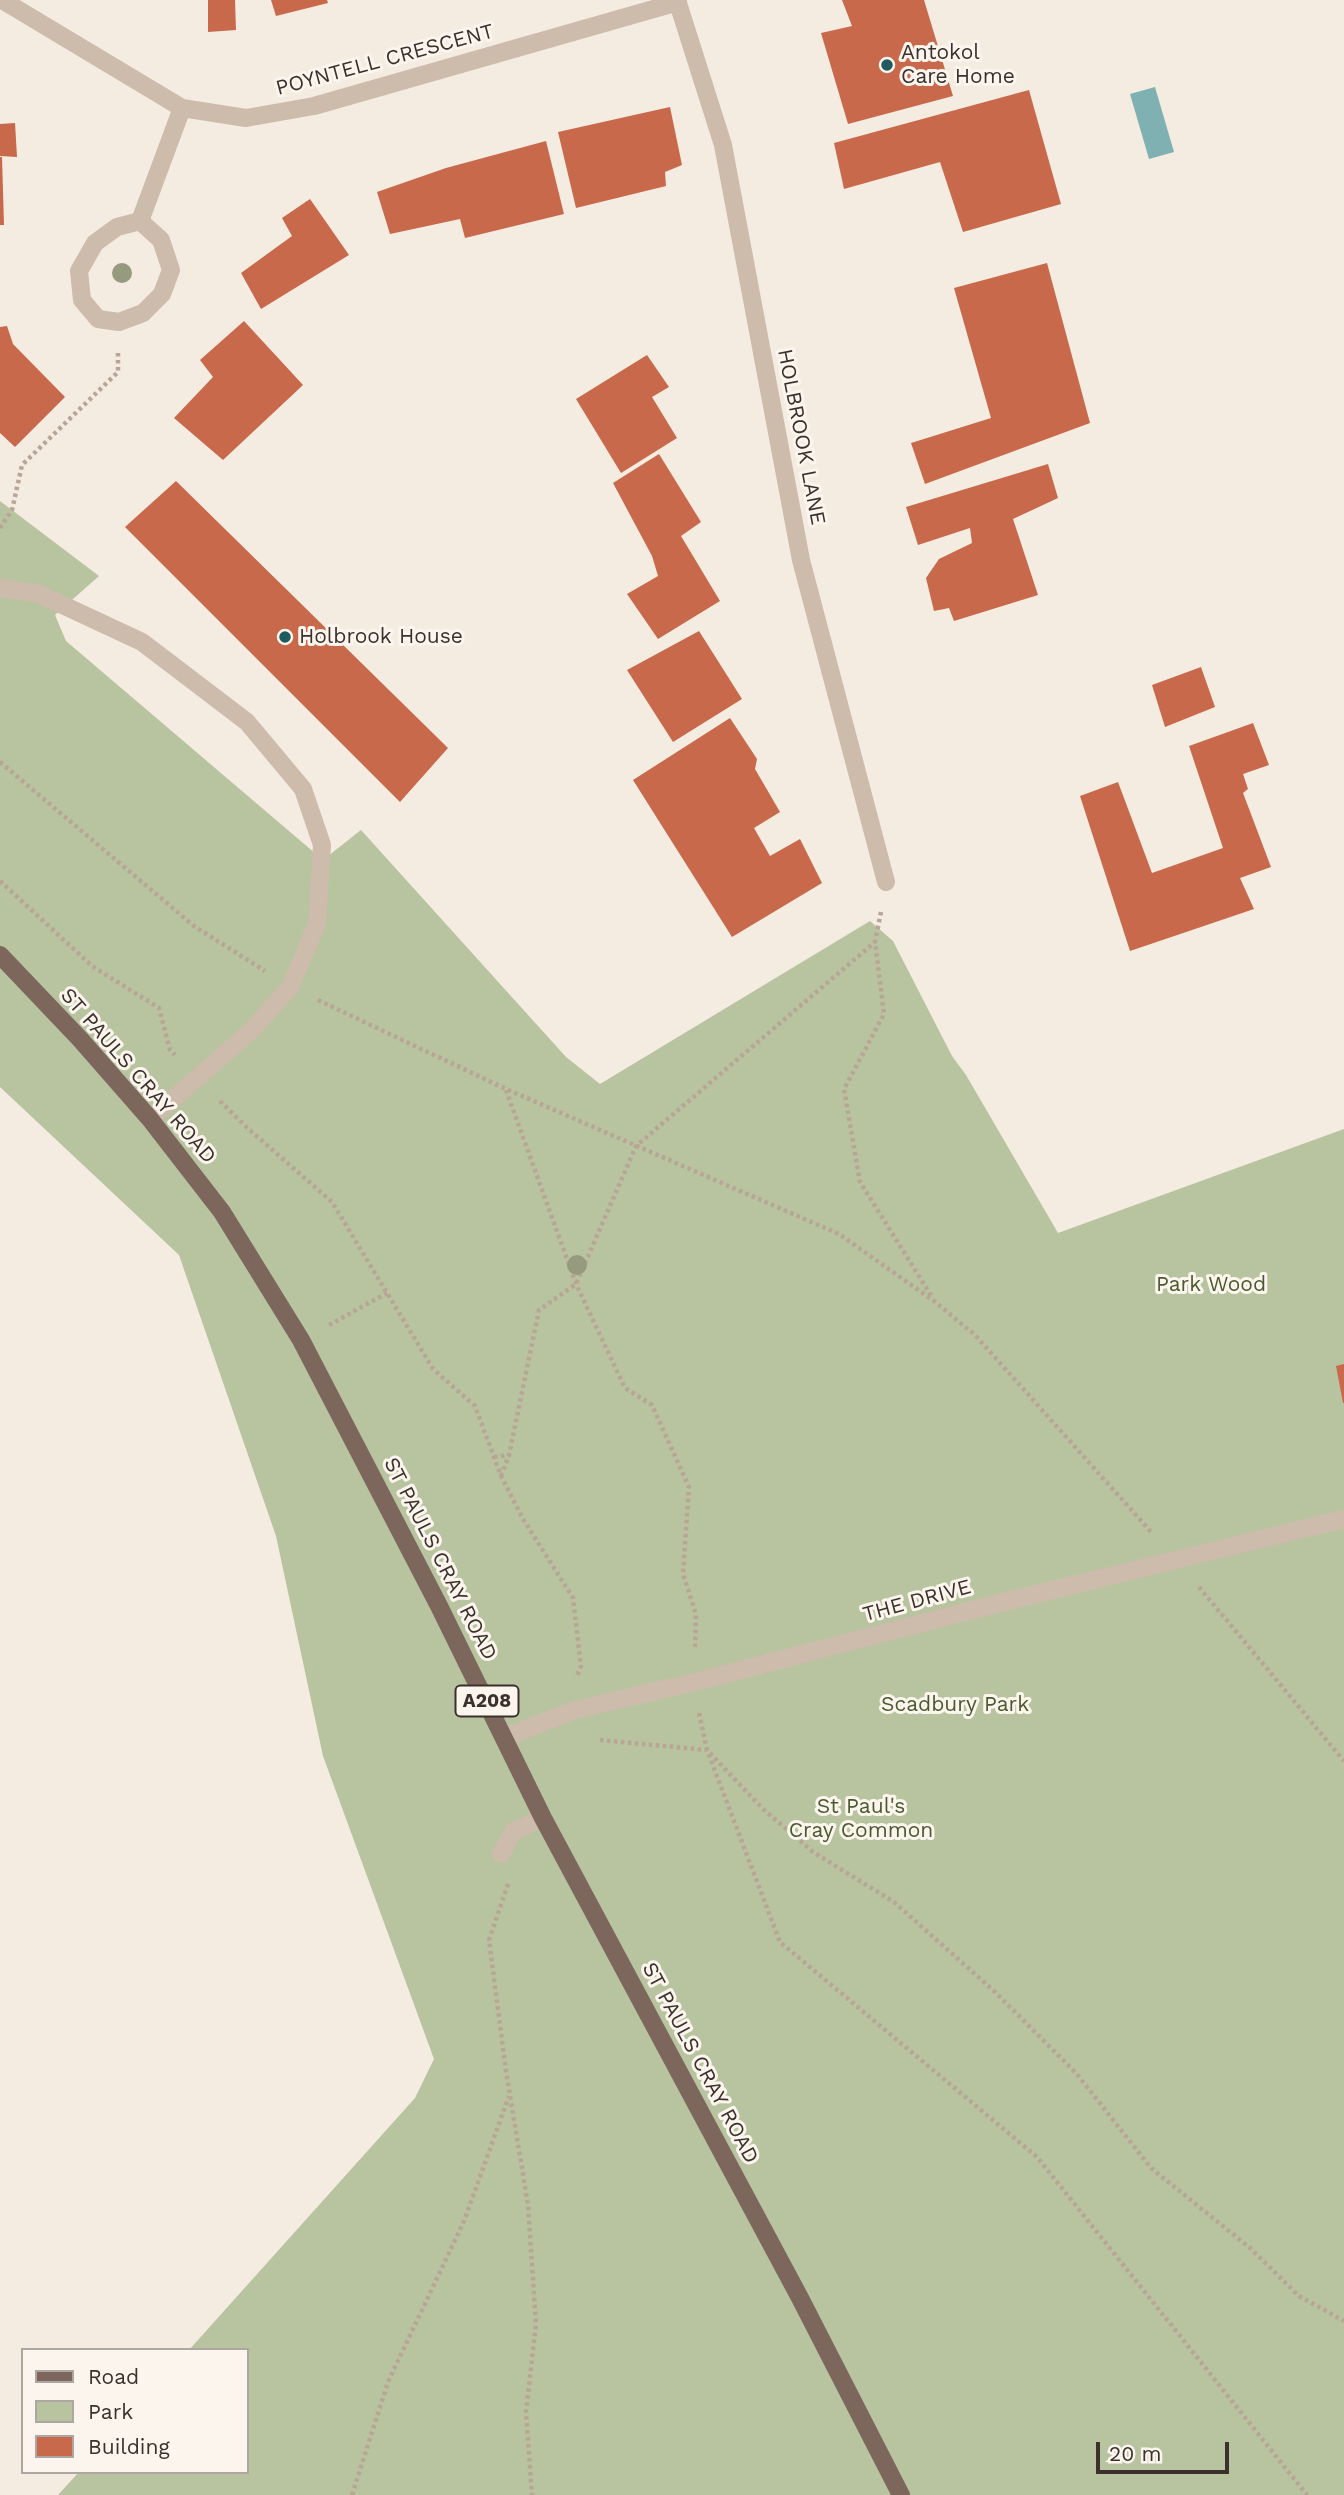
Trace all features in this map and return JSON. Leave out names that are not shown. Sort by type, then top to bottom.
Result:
[{"type":"main road","name":"ST PAULS CRAY ROAD","points":[[0,955],[80,1039],[150,1119],[222,1212],[301,1340],[505,1737],[543,1818],[800,2298],[901,2495]]},
{"type":"street","name":"POYNTELL CRESCENT","points":[[2,0],[181,108],[246,118],[314,106],[677,1]]},
{"type":"street","name":"HOLBROOK LANE","points":[[677,1],[723,145],[801,560],[886,882]]},
{"type":"street","points":[[140,221],[181,108]]},
{"type":"street","points":[[140,221],[162,240],[170,270],[162,294],[143,313],[119,322],[98,318],[82,300],[79,271],[95,243],[117,227],[140,221]]},
{"type":"street","points":[[0,588],[37,593],[142,642],[247,722],[303,789],[322,845],[317,924],[290,987],[252,1030],[150,1119]]},
{"type":"street","name":"THE DRIVE","points":[[505,1737],[575,1710],[695,1682],[1003,1602],[1344,1520]]},
{"type":"street","points":[[501,1854],[514,1830],[522,1829],[543,1818]]},
{"type":"path","points":[[0,528],[12,510],[22,465],[118,372],[119,322]]},
{"type":"path","points":[[0,762],[194,926],[290,987],[506,1089],[839,1234],[934,1301],[975,1335],[1177,1562],[1344,1761]]},
{"type":"path","points":[[0,881],[92,966],[159,1008],[170,1050],[244,1125],[332,1202],[433,1369],[475,1406],[501,1476],[523,1519],[573,1598],[581,1667],[555,1717]]},
{"type":"path","points":[[886,882],[875,942],[884,1014],[844,1089],[860,1182],[934,1301]]},
{"type":"path","points":[[501,1476],[509,1455],[539,1310],[576,1284],[636,1146],[875,942]]},
{"type":"path","points":[[506,1089],[576,1284],[625,1388],[652,1405],[689,1487],[683,1574],[696,1614],[695,1682],[707,1750],[780,1942],[1037,2157],[1307,2495]]},
{"type":"path","points":[[301,1340],[387,1293]]},
{"type":"path","points":[[494,1457],[509,1455]]},
{"type":"path","points":[[590,1739],[707,1750],[763,1810],[813,1852],[894,1902],[994,1991],[1076,2073],[1151,2168],[1250,2248],[1299,2295],[1344,2321]]},
{"type":"path","points":[[522,1829],[524,1836],[489,1940],[528,2205],[536,2324],[526,2412],[531,2495]]},
{"type":"path","points":[[352,2495],[388,2382],[464,2221],[510,2094]]},
{"type":"green space","name":"St Paul's Cray Common","points":[[0,501],[99,576],[55,615],[66,641],[323,860],[361,830],[566,1057],[600,1084],[870,921],[893,941],[952,1056],[966,1075],[1058,1233],[1344,1129],[1344,2495],[58,2495],[77,2474],[248,2474],[248,2348],[191,2348],[415,2098],[434,2059],[323,1756],[276,1536],[179,1255],[0,1087]]},
{"type":"water","points":[[1155,87],[1174,152],[1149,159],[1130,94]]},
{"type":"building","points":[[208,0],[235,0],[236,30],[208,32]]},
{"type":"building","points":[[271,0],[327,0],[328,3],[276,16]]},
{"type":"building","name":"Antokol Care Home","points":[[842,0],[924,0],[953,96],[848,124],[821,33],[852,26]]},
{"type":"building","points":[[1029,90],[1061,204],[963,232],[940,162],[844,189],[834,143]]},
{"type":"building","points":[[670,107],[682,165],[665,172],[666,186],[576,208],[558,132]]},
{"type":"building","points":[[15,123],[17,157],[0,156],[0,124]]},
{"type":"building","points":[[546,141],[564,214],[465,238],[460,219],[390,234],[377,192],[446,168]]},
{"type":"building","points":[[2,157],[4,225],[0,225]]},
{"type":"building","points":[[310,199],[349,255],[261,309],[241,273],[292,236],[282,218]]},
{"type":"building","points":[[1047,263],[1090,423],[925,484],[911,443],[991,418],[954,288]]},
{"type":"building","points":[[244,321],[303,385],[223,460],[174,418],[213,377],[200,360]]},
{"type":"building","points":[[7,326],[13,344],[65,397],[15,447],[0,433],[0,327]]},
{"type":"building","points":[[647,355],[669,387],[652,397],[677,438],[621,473],[576,399]]},
{"type":"building","points":[[659,454],[701,522],[681,536],[720,601],[658,639],[627,594],[658,576],[652,556],[613,483]]},
{"type":"building","points":[[1048,464],[1058,498],[1013,519],[1038,595],[954,621],[949,608],[934,611],[926,578],[939,559],[972,543],[970,528],[918,545],[906,507]]},
{"type":"building","name":"Holbrook House","points":[[176,481],[448,748],[400,802],[125,527]]},
{"type":"building","points":[[699,631],[742,699],[673,742],[627,670]]},
{"type":"building","points":[[1201,667],[1215,707],[1165,727],[1152,685]]},
{"type":"building","points":[[730,718],[757,759],[755,769],[780,812],[754,828],[770,856],[800,839],[822,883],[732,937],[633,780]]},
{"type":"building","points":[[1253,723],[1269,765],[1243,774],[1248,789],[1243,793],[1271,867],[1240,878],[1254,909],[1130,951],[1080,796],[1118,782],[1152,873],[1223,848],[1189,746]]},
{"type":"building","points":[[1344,1364],[1344,1403],[1343,1403],[1336,1366]]},
{"type":"place","name":"Antokol Care Home","points":[[887,65]]},
{"type":"place","name":"Holbrook House","points":[[285,637]]},
{"type":"park label","name":"Park Wood","points":[[1211,1285]]},
{"type":"park label","name":"Scadbury Park","points":[[955,1705]]}]
